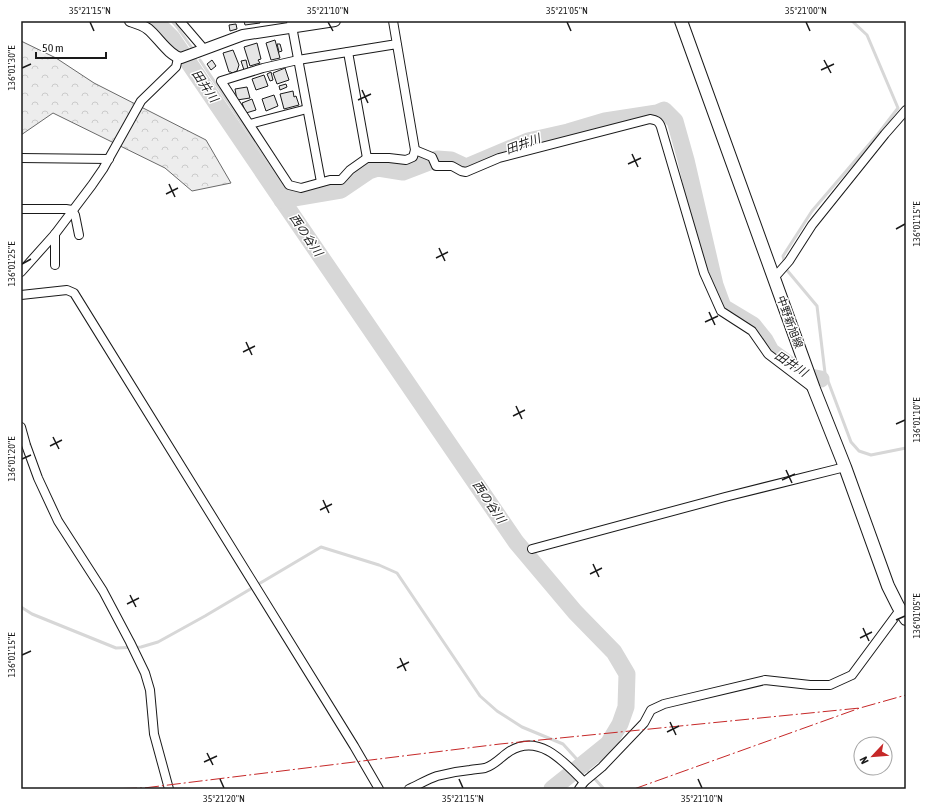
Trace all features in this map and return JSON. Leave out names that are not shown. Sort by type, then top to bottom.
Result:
[{"type":"main road","name":"中野新旭線","points":[[681,21],[814,389],[845,467],[888,586],[903,615]]},
{"type":"street","points":[[130,21],[147,28],[178,58],[189,56],[204,49],[243,36],[291,24],[335,21]]},
{"type":"street","points":[[180,21],[204,49]]},
{"type":"street","points":[[393,21],[397,44],[415,150],[413,157],[406,160],[367,158],[350,170],[341,180],[330,180],[301,188],[289,185],[221,82],[263,68],[298,60],[397,44]]},
{"type":"street","points":[[291,24],[321,182]]},
{"type":"street","points":[[348,52],[367,158]]},
{"type":"street","points":[[21,272],[54,234],[92,185],[109,159],[141,101],[176,67],[178,58]]},
{"type":"street","points":[[250,124],[307,109]]},
{"type":"street","points":[[774,278],[789,261],[812,225],[906,110]]},
{"type":"street","points":[[415,150],[432,157],[436,166],[452,166],[466,172],[499,158],[650,119],[659,122],[704,274],[721,311],[752,330],[768,354],[814,389]]},
{"type":"street","points":[[21,158],[109,159]]},
{"type":"street","points":[[21,210],[72,210]]},
{"type":"street","points":[[72,210],[75,215],[79,235]]},
{"type":"street","points":[[54,234],[55,265]]},
{"type":"street","points":[[21,296],[67,290],[74,293],[354,746],[379,789]]},
{"type":"street","points":[[21,427],[38,478],[58,521],[103,591],[145,673],[150,690],[154,734],[169,789]]},
{"type":"street","points":[[532,550],[725,497],[845,467]]},
{"type":"street","points":[[409,789],[436,776],[486,768],[511,751],[523,746],[539,746],[555,754],[570,767],[582,786],[644,723],[651,710],[664,704],[765,680],[810,685],[830,685],[852,675],[903,615]]},
{"type":"green space","points":[[21,41],[56,58],[94,83],[206,140],[231,183],[192,191],[165,168],[53,113],[21,135]]},
{"type":"building","points":[[244,21],[260,21],[260,23],[245,25]]},
{"type":"building","points":[[236,24],[237,29],[230,31],[229,25]]},
{"type":"building","points":[[275,40],[280,58],[271,60],[266,43]]},
{"type":"building","points":[[257,43],[261,59],[258,60],[260,63],[250,66],[244,47]]},
{"type":"building","points":[[277,44],[280,44],[282,51],[279,52]]},
{"type":"building","points":[[233,50],[239,65],[237,71],[232,73],[229,72],[223,53]]},
{"type":"building","points":[[212,60],[216,66],[211,70],[207,64]]},
{"type":"building","points":[[246,60],[248,69],[244,70],[241,61]]},
{"type":"building","points":[[285,68],[289,80],[277,84],[273,73]]},
{"type":"building","points":[[271,72],[273,80],[270,81],[267,74]]},
{"type":"building","points":[[264,75],[268,86],[256,90],[252,79]]},
{"type":"building","points":[[286,84],[287,87],[280,90],[279,86]]},
{"type":"building","points":[[247,87],[250,98],[237,100],[235,89]]},
{"type":"building","points":[[293,91],[294,97],[296,96],[299,105],[284,109],[280,94]]},
{"type":"building","points":[[274,95],[278,106],[266,111],[262,99]]},
{"type":"building","points":[[252,99],[256,110],[246,113],[242,103]]},
{"type":"waterway","name":"西の谷川","points":[[155,21],[172,38],[516,542],[575,612],[614,652],[627,674],[626,707],[620,724],[608,744],[552,789]]},
{"type":"waterway","points":[[172,21],[192,48]]},
{"type":"waterway","points":[[852,21],[867,35],[898,108],[878,134],[812,211],[783,256],[786,269],[817,306],[825,373],[851,442],[859,451],[871,455],[906,448]]},
{"type":"waterway","points":[[200,60],[292,198]]},
{"type":"waterway","name":"田井川","points":[[282,200],[341,190],[369,171],[378,168],[403,172],[437,159],[451,160],[466,167],[528,141],[568,132],[605,121],[657,113],[664,110],[675,121],[686,160],[715,285],[723,307],[753,325],[765,340],[771,351],[805,376],[821,379]]},
{"type":"waterway","points":[[21,607],[32,614],[116,648],[141,647],[158,642],[205,616],[321,547],[379,565],[397,573],[480,696],[497,711],[522,727],[563,744],[604,789]]},
{"type":"power","points":[[634,789],[860,708],[906,695]]},
{"type":"power","points":[[101,789],[144,788],[500,744],[860,708]]}]
